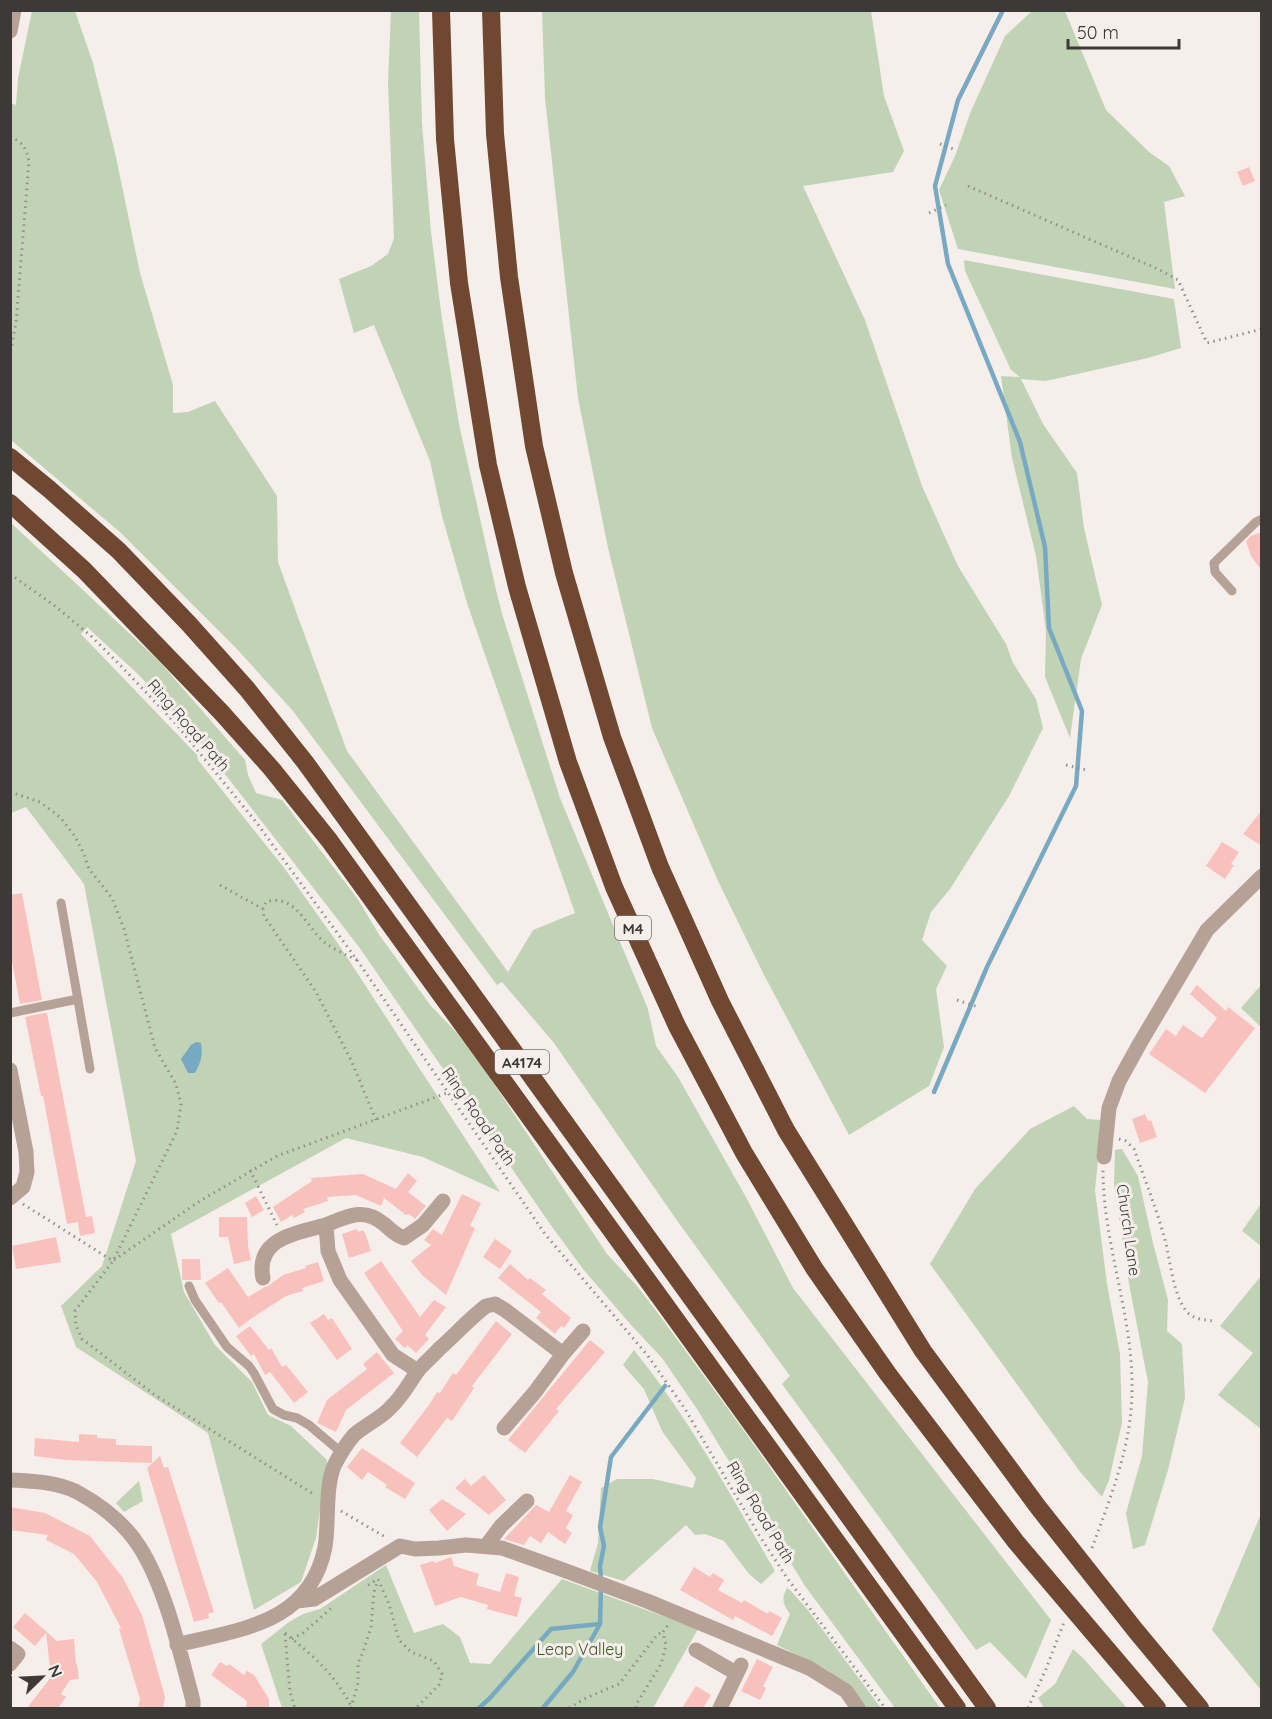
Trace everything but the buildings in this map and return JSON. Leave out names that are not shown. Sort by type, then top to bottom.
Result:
[{"type":"highway","name":"M4","points":[[441,10],[445,139],[459,283],[488,465],[517,587],[568,762],[614,886],[677,1026],[744,1153],[814,1268],[888,1374],[1016,1542],[1157,1708]]},
{"type":"highway","points":[[491,10],[498,167],[509,278],[534,446],[564,573],[612,737],[660,867],[720,1001],[786,1130],[923,1351],[1038,1507],[1200,1708]]},
{"type":"highway","name":"A4174","points":[[10,457],[135,567],[247,689],[305,762],[987,1708]]},
{"type":"highway","name":"A4174","points":[[10,503],[84,570],[221,712],[271,768],[329,840],[957,1708]]},
{"type":"street","points":[[10,31],[14,10]]},
{"type":"street","points":[[1104,1157],[1109,1108],[1119,1081],[1140,1043],[1207,930],[1262,876]]},
{"type":"street","points":[[10,1070],[26,1152],[27,1172],[23,1186],[12,1197]]},
{"type":"street","points":[[263,1278],[261,1270],[266,1252],[272,1244],[284,1238],[354,1214],[370,1215],[396,1235],[404,1238],[423,1225],[443,1201]]},
{"type":"street","points":[[326,1225],[328,1251],[340,1280],[393,1355],[417,1371]]},
{"type":"street","points":[[177,1645],[263,1623],[277,1616],[308,1590],[318,1570],[325,1547],[333,1467],[353,1436],[389,1410],[404,1393],[417,1371],[486,1306],[495,1304],[506,1310],[563,1354]]},
{"type":"street","points":[[504,1428],[536,1392],[563,1354],[583,1331]]},
{"type":"street","points":[[10,1480],[41,1482],[76,1491],[112,1515],[138,1545],[157,1582],[177,1645],[193,1708]]},
{"type":"street","points":[[486,1546],[501,1526],[527,1501]]},
{"type":"street","points":[[297,1601],[314,1599],[400,1546],[415,1549],[466,1545],[502,1548],[602,1584],[809,1668],[846,1691],[858,1708]]},
{"type":"street","points":[[696,1650],[739,1669],[720,1708]]},
{"type":"lane","points":[[1232,591],[1215,572],[1214,564],[1256,522],[1262,519]]},
{"type":"lane","points":[[61,903],[90,1069]]},
{"type":"lane","points":[[10,1013],[78,999]]},
{"type":"lane","points":[[189,1286],[195,1300],[227,1347],[254,1373],[273,1409],[309,1425],[342,1453]]},
{"type":"path","points":[[10,137],[21,141],[29,161],[16,322],[10,354]]},
{"type":"path","points":[[940,144],[956,150]]},
{"type":"path","points":[[968,186],[1178,280],[1207,343],[1262,329]]},
{"type":"path","points":[[929,213],[946,205]]},
{"type":"path","name":"Ring Road Path","points":[[10,574],[56,606],[91,636],[177,724],[256,822],[357,960],[545,1234],[648,1356],[685,1409],[787,1578],[885,1708]]},
{"type":"path","points":[[1066,765],[1086,770]]},
{"type":"path","points":[[10,792],[40,802],[60,817],[74,835],[89,870],[111,898],[124,929],[155,1048],[176,1084],[181,1104],[177,1131],[113,1261],[75,1311],[76,1326],[82,1339],[155,1395],[400,1546]]},
{"type":"path","points":[[220,885],[263,909]]},
{"type":"path","points":[[357,960],[321,939],[296,909],[288,903],[274,900],[266,902],[263,909],[264,915],[316,992],[351,1060],[376,1120]]},
{"type":"path","points":[[957,1000],[978,1007]]},
{"type":"path","points":[[113,1261],[200,1201],[277,1156],[447,1093]]},
{"type":"path","points":[[1105,1137],[1126,1141],[1134,1149],[1164,1234],[1181,1302],[1189,1315],[1213,1321]]},
{"type":"path","name":"Church Lane","points":[[1104,1157],[1105,1206],[1131,1361],[1132,1387],[1129,1433],[1113,1492]]},
{"type":"path","points":[[250,1170],[284,1238]]},
{"type":"path","points":[[12,1197],[113,1261]]},
{"type":"path","points":[[360,1589],[378,1579]]},
{"type":"path","points":[[352,1708],[358,1683],[358,1663],[371,1627],[374,1592],[378,1579]]},
{"type":"path","points":[[378,1579],[389,1604],[399,1640],[411,1652],[434,1661],[442,1674],[440,1684],[416,1708]]},
{"type":"path","points":[[292,1639],[303,1633],[341,1601]]},
{"type":"path","points":[[569,1708],[586,1698],[620,1684],[676,1614]]},
{"type":"path","points":[[277,1616],[285,1633],[290,1692],[295,1708]]},
{"type":"path","points":[[636,1708],[636,1703],[662,1664],[666,1645],[663,1632]]},
{"type":"path","points":[[285,1633],[326,1670],[341,1687],[352,1708]]},
{"type":"path","points":[[1028,1708],[1046,1669]]},
{"type":"green space","points":[[32,11],[75,11],[93,63],[116,157],[140,273],[173,385],[173,413],[188,412],[215,401],[277,496],[278,562],[347,751],[508,972],[533,930],[575,913],[467,603],[442,516],[430,461],[374,325],[354,333],[339,279],[371,266],[388,254],[394,238],[388,82],[391,11],[419,11],[422,124],[431,232],[459,424],[503,617],[560,798],[648,1009],[656,1046],[678,1077],[747,1199],[793,1288],[1051,1620],[1026,1679],[990,1642],[976,1650],[782,1384],[790,1376],[678,1222],[554,1043],[502,982],[497,985],[293,711],[236,648],[121,533],[11,440],[11,103],[16,105],[18,78]]},
{"type":"green space","points":[[542,11],[871,11],[884,96],[904,151],[893,172],[803,186],[865,320],[922,486],[958,566],[1006,644],[1013,663],[1036,699],[1043,728],[1009,796],[950,889],[931,912],[922,940],[947,966],[936,989],[944,1047],[929,1086],[849,1135],[763,973],[718,881],[652,728],[608,548],[578,398],[545,98]]},
{"type":"green space","points":[[1032,11],[1065,11],[1106,110],[1149,152],[1169,166],[1185,196],[1164,202],[1175,289],[958,249],[939,190],[1005,36]]},
{"type":"green space","points":[[964,260],[1174,299],[1181,348],[1148,358],[1046,381],[1021,379],[1043,424],[1077,473],[1084,528],[1102,605],[1081,659],[1070,738],[1045,677],[1046,631],[1036,556],[1012,458],[1001,376],[1020,377],[1011,370],[965,271]]},
{"type":"green space","points":[[10,522],[159,661],[245,760],[248,775],[256,793],[282,800],[357,898],[380,936],[431,1006],[457,1033],[486,1072],[607,1254],[637,1286],[660,1316],[940,1708],[895,1708],[805,1586],[697,1409],[662,1358],[583,1269],[359,947],[197,738],[141,677],[87,627],[81,634],[197,755],[198,760],[285,869],[339,945],[500,1192],[423,1157],[346,1138],[171,1234],[184,1292],[215,1345],[252,1382],[268,1415],[291,1426],[327,1460],[316,1538],[301,1582],[254,1610],[208,1433],[76,1347],[61,1306],[102,1266],[136,1161],[84,884],[26,807],[11,813]]},
{"type":"green space","points":[[1261,985],[1261,1027],[1241,1008]]},
{"type":"green space","points":[[1074,1106],[1087,1119],[1102,1120],[1095,1190],[1107,1284],[1120,1354],[1122,1423],[1109,1480],[1102,1497],[1081,1473],[930,1264],[975,1189],[1030,1129]]},
{"type":"green space","points":[[1122,1149],[1138,1176],[1168,1300],[1167,1331],[1182,1344],[1185,1398],[1168,1470],[1145,1545],[1133,1549],[1126,1513],[1142,1456],[1148,1382],[1129,1284],[1114,1185],[1115,1150]]},
{"type":"green space","points":[[1261,1204],[1261,1246],[1242,1231]]},
{"type":"green space","points":[[1261,1276],[1261,1429],[1218,1395],[1253,1353],[1220,1326]]},
{"type":"green space","points":[[634,1350],[691,1430],[775,1571],[761,1584],[749,1574],[724,1541],[705,1534],[695,1535],[686,1525],[624,1581],[590,1571],[598,1543],[601,1488],[617,1479],[653,1479],[693,1488],[696,1478],[662,1431],[644,1389],[623,1365]]},
{"type":"green space","points":[[139,1481],[143,1501],[124,1512],[116,1503]]},
{"type":"green space","points":[[1261,1514],[1261,1690],[1212,1630]]},
{"type":"green space","name":"Leap Valley","points":[[386,1565],[414,1633],[443,1624],[460,1637],[470,1663],[490,1664],[562,1579],[698,1629],[653,1708],[282,1708],[261,1644],[289,1622],[303,1614],[320,1609]]},
{"type":"green space","points":[[787,1588],[807,1609],[881,1708],[861,1708],[825,1669],[777,1645],[790,1614],[784,1601]]},
{"type":"green space","points":[[1073,1649],[1127,1708],[1044,1708],[1038,1698],[1055,1684]]},
{"type":"water","points":[[196,1042],[201,1043],[201,1058],[195,1073],[188,1073],[181,1059]]},
{"type":"waterway","points":[[934,1092],[987,967],[1076,786],[1082,711],[1049,628],[1045,547],[1020,442],[948,264],[935,186],[958,100],[1003,10]]},
{"type":"waterway","points":[[601,1580],[600,1566],[604,1546],[600,1527],[611,1457],[665,1386]]},
{"type":"waterway","points":[[543,1708],[573,1672],[600,1624],[601,1588]]},
{"type":"waterway","points":[[479,1708],[551,1629],[600,1624]]}]
